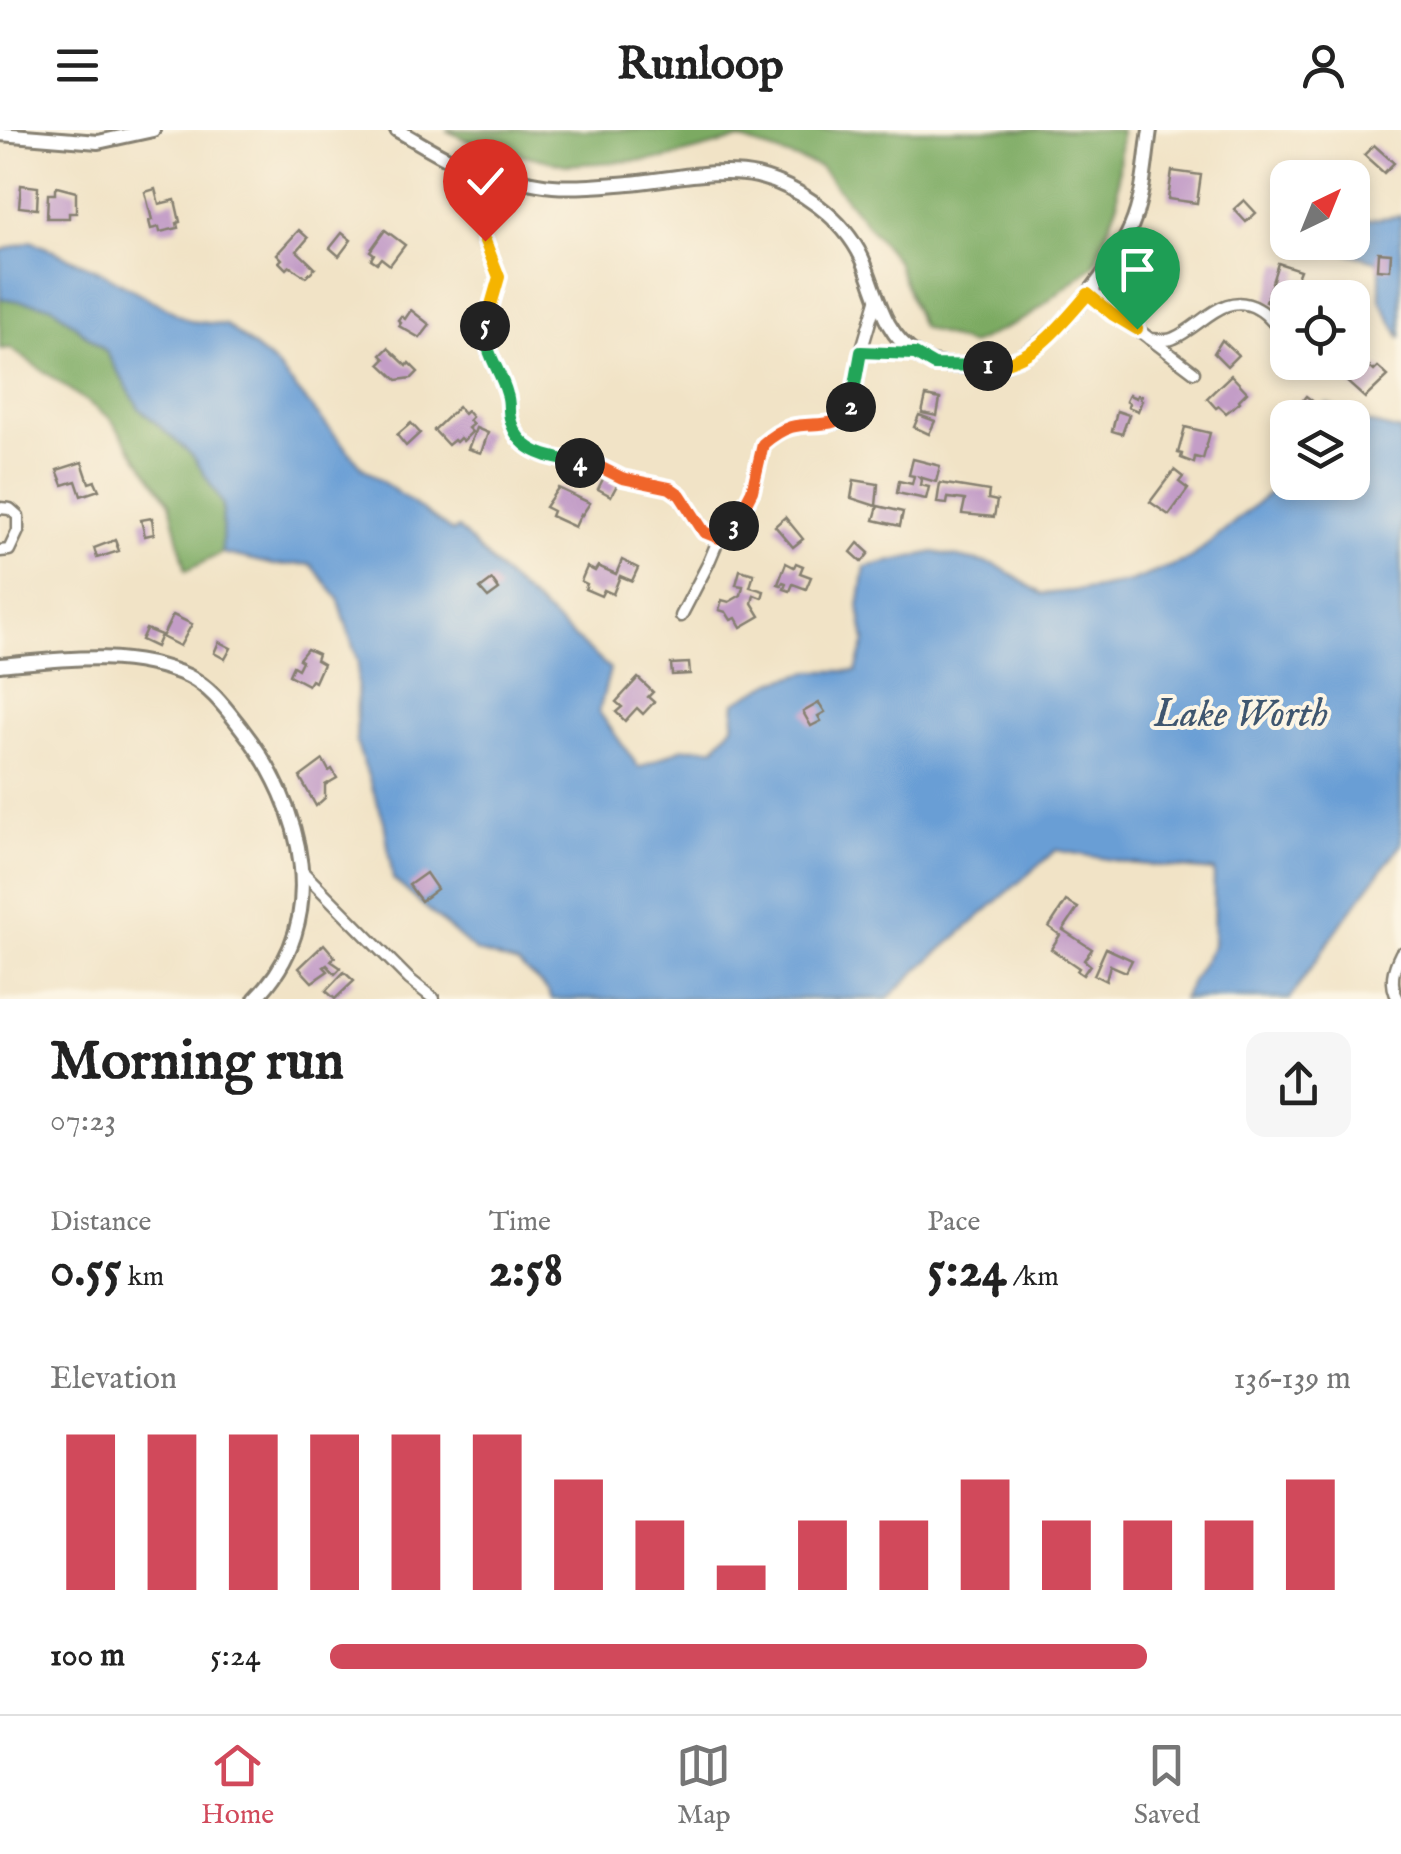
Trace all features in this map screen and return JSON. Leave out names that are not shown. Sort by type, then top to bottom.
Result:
[{"type":"street","points":[[0,134],[98,142],[153,130]]},
{"type":"street","points":[[397,130],[472,170],[553,186],[626,184],[714,174],[761,177],[812,201],[837,221],[863,261],[876,301],[900,340],[915,354],[934,365],[973,367],[998,366],[1040,345],[1088,294],[1133,224],[1150,130]]},
{"type":"street","points":[[472,170],[485,241],[499,277],[485,329],[487,350],[508,396],[510,421],[523,442],[539,454],[598,466],[622,478],[670,488],[680,495],[704,532],[719,538]]},
{"type":"street","points":[[1088,294],[1194,372]]},
{"type":"street","points":[[681,616],[719,538],[740,518],[752,491],[763,444],[791,427],[835,423],[846,416],[853,403],[861,352],[876,301]]},
{"type":"street","points":[[1150,339],[1170,341],[1236,301],[1260,309],[1270,321]]},
{"type":"street","points":[[861,352],[915,354]]},
{"type":"street","points":[[0,508],[10,509],[18,516],[18,531],[9,550],[0,551]]},
{"type":"street","points":[[0,665],[102,658],[138,662],[191,677],[221,702],[262,754],[290,815],[301,870],[302,910],[290,952],[255,999]]},
{"type":"street","points":[[301,870],[409,980],[434,999]]},
{"type":"street","points":[[1398,999],[1392,975],[1401,954]]},
{"type":"green space","points":[[446,130],[1121,130],[1117,205],[1094,265],[1028,317],[970,345],[921,327],[896,260],[820,167],[739,139],[664,159],[566,165],[473,143]]},
{"type":"green space","points":[[0,298],[52,306],[106,352],[139,408],[193,456],[223,504],[222,553],[186,571],[170,503],[110,418],[10,348],[0,349]]},
{"type":"water","points":[[1401,216],[1401,339],[1380,300],[1380,262],[1370,259],[1370,219]]},
{"type":"water","name":"Lake Worth","points":[[31,241],[97,270],[190,321],[226,325],[275,364],[363,468],[453,532],[458,528],[505,576],[610,669],[599,712],[639,768],[683,748],[714,748],[733,725],[735,702],[773,682],[812,671],[856,671],[865,641],[859,607],[865,567],[934,552],[996,565],[1042,594],[1130,582],[1190,559],[1270,492],[1270,500],[1370,500],[1370,423],[1401,431],[1401,844],[1290,999],[1182,999],[1213,945],[1214,871],[1129,863],[1056,850],[887,999],[552,999],[547,989],[518,964],[475,951],[393,879],[384,821],[356,742],[358,663],[338,598],[311,564],[274,565],[222,553],[223,504],[193,456],[139,408],[106,351],[52,306],[0,298],[0,251]]},
{"type":"building","points":[[1374,145],[1394,163],[1384,173],[1364,155]]},
{"type":"building","points":[[1172,171],[1201,175],[1197,203],[1168,199]]},
{"type":"building","points":[[21,185],[38,187],[37,209],[19,207]]},
{"type":"building","points":[[57,187],[76,192],[76,213],[69,213],[69,218],[47,218],[48,194],[55,194]]},
{"type":"building","points":[[155,189],[159,204],[175,200],[178,228],[160,232],[159,227],[151,229],[145,192]]},
{"type":"building","points":[[1244,200],[1256,213],[1246,222],[1234,209]]},
{"type":"building","points":[[299,230],[308,238],[297,251],[315,268],[306,277],[289,266],[286,269],[277,254]]},
{"type":"building","points":[[385,230],[405,245],[390,265],[381,258],[377,263],[371,259],[374,254],[370,251]]},
{"type":"building","points":[[342,233],[351,240],[339,256],[330,248]]},
{"type":"building","points":[[1378,252],[1391,253],[1390,270],[1377,269]]},
{"type":"building","points":[[1278,263],[1300,270],[1297,278],[1303,280],[1273,280]]},
{"type":"building","points":[[411,310],[430,325],[420,338],[399,326],[401,316],[405,319]]},
{"type":"building","points":[[1222,340],[1238,355],[1227,366],[1214,353]]},
{"type":"building","points":[[388,348],[418,372],[412,378],[397,380],[380,364],[385,359],[381,355]]},
{"type":"building","points":[[1370,367],[1374,371],[1378,367],[1388,376],[1365,398],[1346,381],[1370,380]]},
{"type":"building","points":[[1231,375],[1247,392],[1226,413],[1207,398]]},
{"type":"building","points":[[1129,395],[1141,396],[1138,411],[1128,407]]},
{"type":"building","points":[[926,396],[940,399],[937,416],[922,413]]},
{"type":"building","points":[[458,407],[472,417],[469,420],[473,424],[468,428],[472,432],[463,441],[460,438],[448,445],[434,430]]},
{"type":"building","points":[[1117,411],[1129,415],[1122,434],[1112,431]]},
{"type":"building","points":[[919,415],[935,421],[929,434],[914,427]]},
{"type":"building","points":[[411,423],[420,433],[406,446],[397,435]]},
{"type":"building","points":[[1185,427],[1210,433],[1203,459],[1195,457],[1194,463],[1178,453]]},
{"type":"building","points":[[476,428],[488,433],[481,453],[468,449]]},
{"type":"building","points":[[913,459],[940,466],[936,482],[919,477],[920,485],[929,487],[926,499],[897,493],[899,481],[912,484],[914,476],[909,475]]},
{"type":"building","points":[[82,462],[89,483],[95,481],[99,490],[81,496],[76,481],[63,485],[57,470]]},
{"type":"building","points":[[1174,470],[1183,477],[1179,482],[1188,489],[1169,515],[1150,502]]},
{"type":"building","points":[[604,477],[617,485],[611,496],[598,489]]},
{"type":"building","points":[[854,480],[878,484],[876,506],[851,498]]},
{"type":"building","points":[[940,483],[989,491],[988,499],[997,501],[994,517],[962,514],[965,500],[948,498],[947,504],[937,503]]},
{"type":"building","points":[[558,488],[590,503],[575,527],[551,516],[553,511],[545,507]]},
{"type":"building","points":[[878,506],[903,512],[900,526],[874,520]]},
{"type":"building","points":[[785,517],[803,539],[793,547],[775,526]]},
{"type":"building","points":[[152,518],[154,534],[145,536],[141,520]]},
{"type":"building","points":[[115,540],[119,551],[97,558],[94,548]]},
{"type":"building","points":[[858,543],[869,553],[862,562],[851,552]]},
{"type":"building","points":[[622,560],[638,568],[632,581],[620,576],[613,594],[604,590],[601,596],[585,589],[587,584],[581,581],[587,567],[595,571],[598,566],[616,574]]},
{"type":"building","points":[[786,563],[803,566],[800,573],[811,577],[806,589],[793,584],[790,591],[784,589],[786,583],[778,584]]},
{"type":"building","points":[[740,570],[754,574],[750,587],[764,591],[762,598],[754,595],[752,603],[760,616],[741,627],[736,618],[731,620],[719,610],[722,600],[729,602],[741,595],[743,586],[736,585]]},
{"type":"building","points":[[492,580],[499,590],[488,598],[480,589]]},
{"type":"building","points":[[173,615],[192,624],[180,646],[162,637]]},
{"type":"building","points":[[146,629],[161,635],[156,647],[141,640]]},
{"type":"building","points":[[219,642],[231,648],[225,659],[214,653]]},
{"type":"building","points":[[307,649],[318,654],[316,660],[323,664],[315,682],[311,680],[308,685],[289,675],[293,666],[298,669],[302,661],[299,659]]},
{"type":"building","points":[[689,663],[690,674],[672,675],[671,664]]},
{"type":"building","points":[[638,678],[653,692],[648,697],[654,702],[643,714],[637,708],[625,721],[616,712],[622,707],[616,702]]},
{"type":"building","points":[[819,703],[825,712],[818,716],[821,721],[811,726],[803,712]]},
{"type":"building","points":[[323,760],[337,778],[325,785],[325,798],[316,806],[300,777]]},
{"type":"building","points":[[426,873],[437,889],[421,901],[409,885]]},
{"type":"building","points":[[1066,901],[1078,908],[1063,930],[1092,949],[1084,960],[1090,965],[1083,975],[1051,949],[1060,935],[1049,927]]},
{"type":"building","points":[[324,944],[335,957],[331,961],[341,968],[335,974],[327,965],[324,967],[328,971],[312,982],[299,968]]},
{"type":"building","points":[[1106,948],[1132,960],[1126,972],[1110,965],[1106,981],[1094,975]]},
{"type":"building","points":[[344,972],[354,981],[335,999],[326,991]]},
{"type":"route","points":[[485,241],[499,277],[485,329],[487,350],[508,396],[510,421],[526,446],[539,454],[598,466],[622,478],[670,488],[680,495],[704,532],[719,538],[740,518],[752,491],[763,444],[791,427],[835,423],[846,416],[853,403],[861,352],[915,354],[934,365],[998,366],[1040,345],[1088,294],[1137,329]]}]
